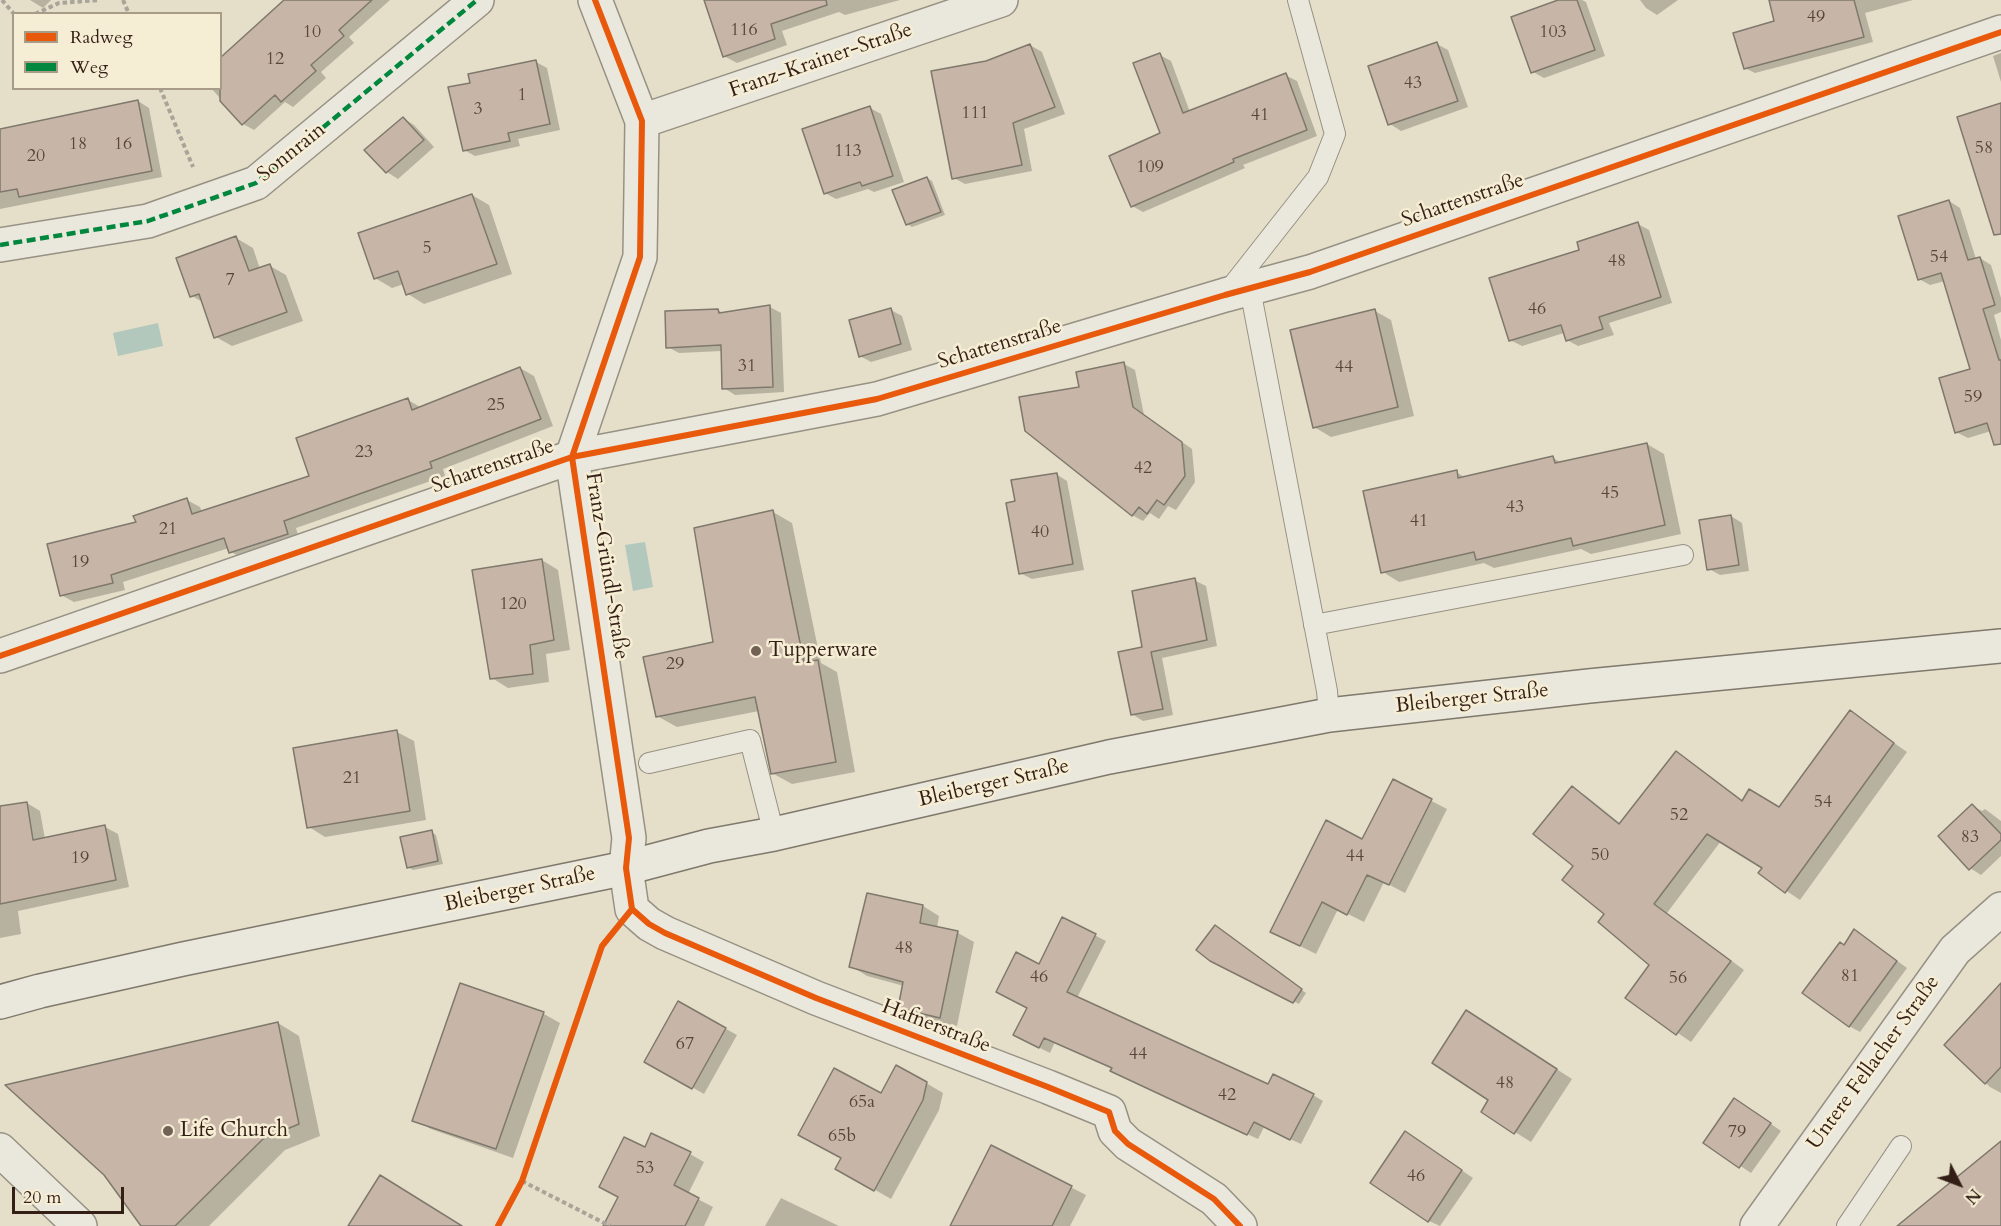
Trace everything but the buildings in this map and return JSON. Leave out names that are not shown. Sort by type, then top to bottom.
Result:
[{"type":"street","name":"Sonnrain","points":[[0,245],[148,221],[256,183],[477,0]]},
{"type":"street","name":"Franz-Gründl-Straße","points":[[595,0],[642,121],[640,257],[572,457],[629,838],[626,868]]},
{"type":"street","name":"Franz-Krainer-Straße","points":[[642,121],[1001,0]]},
{"type":"street","name":"Schattenstraße","points":[[0,656],[572,457],[877,399],[1310,272],[2001,32]]},
{"type":"street","name":"Bleiberger Straße","points":[[0,1002],[183,959],[626,868],[709,846],[774,834],[1109,757],[1329,715],[1589,686],[2001,646]]},
{"type":"street","name":"Hafnerstraße","points":[[626,868],[632,909],[649,924],[816,998],[1109,1112],[1115,1131],[1128,1144],[1214,1199],[1240,1226]]},
{"type":"street","name":"Untere Fellacher Straße","points":[[1757,1226],[1955,950],[2001,909]]},
{"type":"street","points":[[0,1150],[80,1226]]},
{"type":"lane","points":[[1298,0],[1335,134],[1318,177],[1238,292],[1314,625],[1327,691],[1329,715]]},
{"type":"lane","points":[[1314,625],[1683,555]]},
{"type":"lane","points":[[649,763],[750,741],[774,834]]},
{"type":"lane","points":[[1847,1226],[1901,1146]]},
{"type":"path","points":[[2,0],[13,12]]},
{"type":"path","points":[[39,12],[59,3],[100,0]]},
{"type":"path","points":[[161,90],[208,201]]},
{"type":"path","points":[[517,1190],[525,1171]]},
{"type":"path","points":[[522,1181],[610,1226]]},
{"type":"shaded area","points":[[158,323],[163,346],[118,356],[113,333]]},
{"type":"shaded area","points":[[645,542],[653,587],[633,591],[625,545]]},
{"type":"marked path","points":[[0,245],[148,221],[256,183],[477,0]]},
{"type":"cycle path","points":[[595,0],[642,121],[640,257],[572,457],[629,838],[626,868],[632,909],[649,924],[665,933],[816,998],[1109,1112],[1115,1131],[1128,1144],[1214,1199],[1240,1226]]},
{"type":"cycle path","points":[[0,656],[572,457],[877,399],[1225,295],[1310,272],[2001,32]]},
{"type":"cycle path","points":[[498,1226],[522,1181],[602,946],[632,909]]},
{"type":"place","name":"Tupperware","points":[[756,651]]},
{"type":"place","name":"Life Church","points":[[168,1131]]}]
